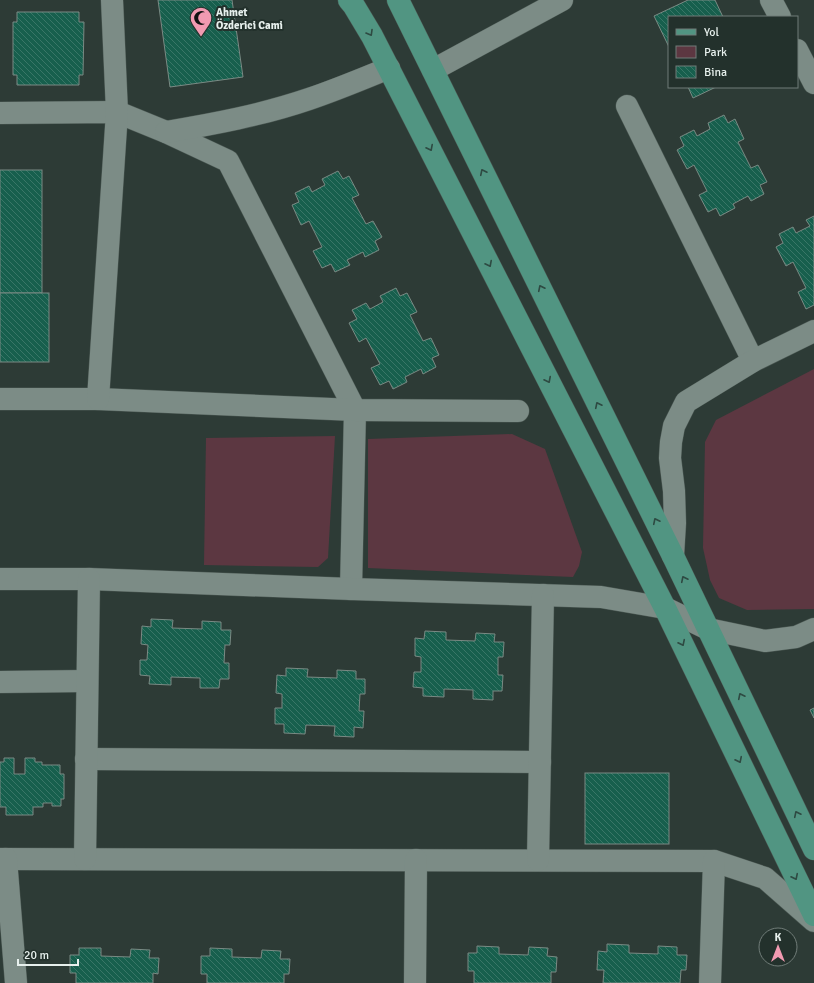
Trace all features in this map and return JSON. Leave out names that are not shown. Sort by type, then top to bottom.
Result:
[{"type":"main road","points":[[349,0],[372,36],[389,68],[665,608],[814,915]]},
{"type":"main road","points":[[398,0],[673,556],[814,849]]},
{"type":"street","points":[[98,399],[117,112],[112,0]]},
{"type":"street","points":[[432,70],[562,0]]},
{"type":"street","points":[[771,0],[779,16]]},
{"type":"street","points":[[798,52],[814,83]]},
{"type":"street","points":[[166,132],[213,124],[266,112],[308,100],[389,68]]},
{"type":"street","points":[[627,106],[753,361]]},
{"type":"street","points":[[0,113],[117,112],[166,132],[228,161],[355,410],[351,589]]},
{"type":"street","points":[[673,556],[675,523],[674,490],[670,458],[673,434],[679,414],[686,402],[753,361],[814,331]]},
{"type":"street","points":[[0,398],[98,399],[355,410],[518,411]]},
{"type":"street","points":[[85,859],[89,579]]},
{"type":"street","points":[[0,580],[89,579],[351,589],[601,596],[665,608],[708,629],[765,641],[796,637],[814,629]]},
{"type":"street","points":[[538,860],[542,595]]},
{"type":"street","points":[[0,682],[88,681]]},
{"type":"street","points":[[86,759],[540,762]]},
{"type":"street","points":[[16,983],[3,859],[714,861],[765,878],[814,921]]},
{"type":"street","points":[[415,983],[416,860]]},
{"type":"street","points":[[710,983],[714,861]]},
{"type":"green space","points":[[814,369],[814,609],[747,610],[719,598],[710,580],[703,548],[705,442],[716,420]]},
{"type":"green space","points":[[512,434],[545,449],[582,552],[579,566],[573,577],[368,568],[368,439]]},
{"type":"green space","points":[[335,436],[328,558],[318,567],[204,565],[206,438]]},
{"type":"building","name":"Ahmet Özderici Cami","points":[[158,0],[232,0],[243,77],[170,87]]},
{"type":"building","points":[[688,0],[715,0],[723,16],[668,16],[668,45],[654,16]]},
{"type":"building","points":[[17,12],[79,12],[79,22],[84,22],[83,75],[79,75],[79,85],[17,85],[17,75],[13,75],[13,22],[17,22]]},
{"type":"building","points":[[688,88],[714,88],[693,98]]},
{"type":"building","points":[[724,115],[728,123],[735,119],[744,139],[738,142],[751,168],[758,165],[767,182],[760,185],[764,194],[751,201],[748,196],[733,204],[735,208],[720,216],[716,208],[708,212],[699,195],[707,191],[694,165],[687,169],[677,150],[684,146],[680,137],[694,130],[697,136],[710,129],[708,123]]},
{"type":"building","points":[[0,170],[42,170],[42,293],[0,293]]},
{"type":"building","points":[[338,171],[343,179],[349,176],[359,195],[352,198],[366,224],[373,221],[382,237],[375,241],[379,250],[365,257],[363,252],[347,260],[350,265],[335,272],[331,264],[322,268],[313,251],[322,247],[309,221],[301,225],[292,205],[299,202],[295,193],[309,186],[312,192],[325,185],[322,179]]},
{"type":"building","points":[[814,216],[814,305],[806,309],[798,292],[806,288],[793,262],[786,266],[776,247],[783,243],[779,234],[793,227],[796,233],[810,226],[806,220]]},
{"type":"building","points":[[396,288],[400,296],[407,293],[417,312],[410,315],[423,341],[431,338],[439,355],[432,358],[436,367],[423,374],[421,369],[405,377],[407,382],[393,389],[389,381],[380,385],[371,368],[380,364],[366,338],[359,342],[349,323],[357,319],[352,310],[366,303],[370,309],[383,302],[380,296]]},
{"type":"building","points":[[0,293],[49,293],[49,362],[0,362]]},
{"type":"building","points":[[151,619],[173,620],[172,628],[202,629],[202,621],[221,622],[221,630],[231,630],[230,645],[225,645],[224,663],[229,663],[229,679],[220,679],[219,688],[200,688],[200,678],[171,677],[171,685],[149,684],[150,676],[140,675],[140,660],[147,660],[148,645],[141,644],[142,626],[151,627]]},
{"type":"building","points":[[425,631],[446,632],[446,640],[475,641],[476,633],[495,634],[494,642],[504,642],[503,657],[498,657],[498,675],[503,675],[502,691],[493,691],[493,700],[473,699],[473,690],[444,689],[444,697],[423,696],[423,688],[413,687],[414,672],[421,672],[421,657],[415,656],[415,638],[424,639]]},
{"type":"building","points":[[286,668],[308,669],[307,677],[337,678],[337,670],[356,671],[356,679],[365,679],[365,694],[360,694],[359,711],[364,711],[363,728],[354,727],[354,737],[334,736],[335,726],[306,725],[305,734],[284,733],[284,724],[275,724],[275,708],[282,708],[282,694],[276,693],[277,675],[286,676]]},
{"type":"building","points":[[814,708],[814,718],[810,710]]},
{"type":"building","points":[[4,758],[14,758],[14,774],[25,774],[25,758],[35,758],[35,762],[42,762],[42,765],[60,765],[60,774],[64,774],[64,799],[61,799],[61,806],[52,806],[52,803],[43,803],[43,807],[33,807],[33,815],[6,815],[6,807],[0,807],[0,762],[4,762]]},
{"type":"building","points":[[585,773],[669,773],[669,844],[585,844]]},
{"type":"building","points":[[607,944],[629,945],[629,953],[658,954],[658,946],[677,947],[677,955],[687,955],[686,970],[681,970],[680,983],[603,983],[604,970],[597,970],[598,951],[607,952]]},
{"type":"building","points":[[477,946],[499,947],[499,954],[528,955],[529,947],[548,948],[547,956],[557,957],[556,972],[551,972],[551,983],[474,983],[474,971],[468,971],[468,953],[477,953]]},
{"type":"building","points":[[79,948],[101,948],[101,956],[130,957],[131,949],[150,950],[149,958],[159,958],[158,974],[153,973],[153,983],[76,983],[76,973],[70,973],[70,955],[79,955]]},
{"type":"building","points":[[210,948],[232,949],[232,957],[261,958],[262,950],[281,951],[280,959],[290,959],[289,974],[284,974],[284,983],[207,983],[207,974],[201,974],[201,956],[210,956]]},
{"type":"place","name":"Ahmet Özderici Cami","points":[[201,38]]}]
